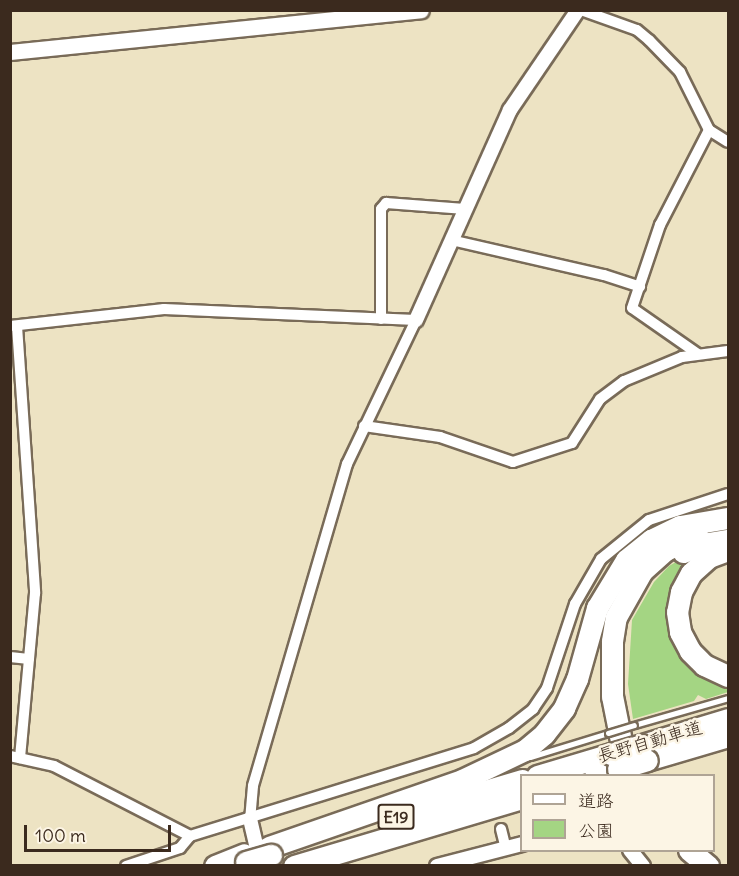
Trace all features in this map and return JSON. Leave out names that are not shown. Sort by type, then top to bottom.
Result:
[{"type":"highway","points":[[215,866],[254,858],[462,780],[510,759],[544,734],[564,708],[577,679],[597,608],[626,560],[651,540],[680,526],[729,518]]},
{"type":"highway","points":[[631,758],[612,696],[612,641],[621,604],[638,576],[664,550],[729,523]]},
{"type":"highway","points":[[631,758],[621,682],[622,642],[630,610],[645,584],[675,556],[702,544],[729,540]]},
{"type":"highway","points":[[729,550],[709,557],[691,573],[681,592],[677,612],[680,632],[690,651],[704,664],[729,676]]},
{"type":"highway","name":"長野自動車道","points":[[599,774],[631,758],[729,719]]},
{"type":"highway","name":"長野自動車道","points":[[547,774],[729,736]]},
{"type":"highway","points":[[631,758],[729,747]]},
{"type":"highway","name":"E19","points":[[254,858],[520,781]]},
{"type":"highway","name":"E19","points":[[294,866],[520,798]]},
{"type":"highway","points":[[676,852],[690,866]]},
{"type":"highway","points":[[690,852],[708,866]]},
{"type":"main road","points":[[10,52],[421,10]]},
{"type":"street","points":[[254,858],[250,819],[253,786],[347,464],[416,320],[510,110],[579,10],[637,30],[649,40],[680,72],[709,130],[729,142]]},
{"type":"street","points":[[698,354],[632,308],[660,225],[709,130]]},
{"type":"street","points":[[381,319],[381,209],[386,203],[465,208]]},
{"type":"street","points":[[451,240],[604,275],[640,287]]},
{"type":"street","points":[[190,836],[54,766],[15,757],[29,658],[35,593],[14,326],[164,309],[416,320]]},
{"type":"street","points":[[364,426],[440,437],[501,460],[524,460],[572,443],[600,399],[624,381],[698,354],[729,351]]},
{"type":"street","points":[[126,866],[180,848],[190,836],[474,748],[509,728],[540,700],[582,586],[613,547],[649,520],[729,494]]},
{"type":"street","points":[[10,657],[29,658]]},
{"type":"street","points":[[474,748],[480,762]]},
{"type":"street","points":[[501,829],[506,849]]},
{"type":"street","points":[[436,866],[520,845]]},
{"type":"street","points":[[632,852],[643,866]]},
{"type":"lane","points":[[510,759],[631,758],[729,698]]},
{"type":"green space","points":[[695,551],[673,617],[728,685],[728,692],[706,699],[698,695],[694,701],[633,719],[628,684],[632,620],[654,582],[669,566]]}]
